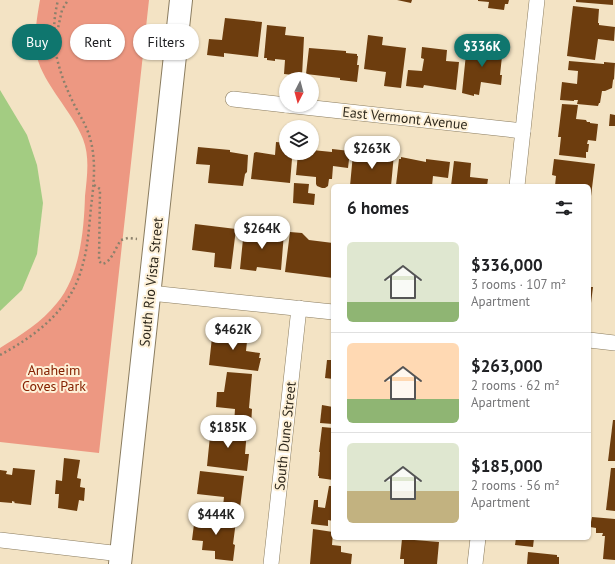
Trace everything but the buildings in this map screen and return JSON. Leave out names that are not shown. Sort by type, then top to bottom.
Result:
[{"type":"street","name":"South Rio Vista Street","points":[[121,559],[182,0]]},
{"type":"street","points":[[517,184],[537,0]]},
{"type":"street","name":"East Vermont Avenue","points":[[233,99],[279,104]]},
{"type":"street","name":"East Vermont Avenue","points":[[319,109],[523,131]]},
{"type":"street","points":[[150,292],[331,312]]},
{"type":"street","name":"South Dune Street","points":[[271,564],[299,308]]},
{"type":"street","points":[[591,340],[615,343]]},
{"type":"street","points":[[0,540],[121,559]]},
{"type":"street","points":[[476,564],[478,540]]},
{"type":"path","points":[[55,24],[58,0]]},
{"type":"path","points":[[59,24],[62,10],[68,0]]},
{"type":"path","points":[[0,355],[39,330],[59,311],[69,297],[78,279],[86,248],[94,185],[94,160],[92,146],[88,132],[72,100],[57,60]]},
{"type":"path","points":[[94,185],[100,189],[101,195],[99,253],[102,264],[109,261],[121,240],[128,238],[155,241]]},
{"type":"green space","name":"Anaheim Coves Park","points":[[40,0],[149,0],[146,24],[133,24],[133,60],[142,60],[99,453],[0,442],[0,348],[38,322],[57,303],[71,280],[76,266],[82,238],[87,174],[87,153],[78,129],[46,78],[38,60],[62,60],[62,24],[37,24]]},
{"type":"shaded area","points":[[0,90],[27,135],[37,165],[43,203],[37,254],[22,290],[0,311]]}]
